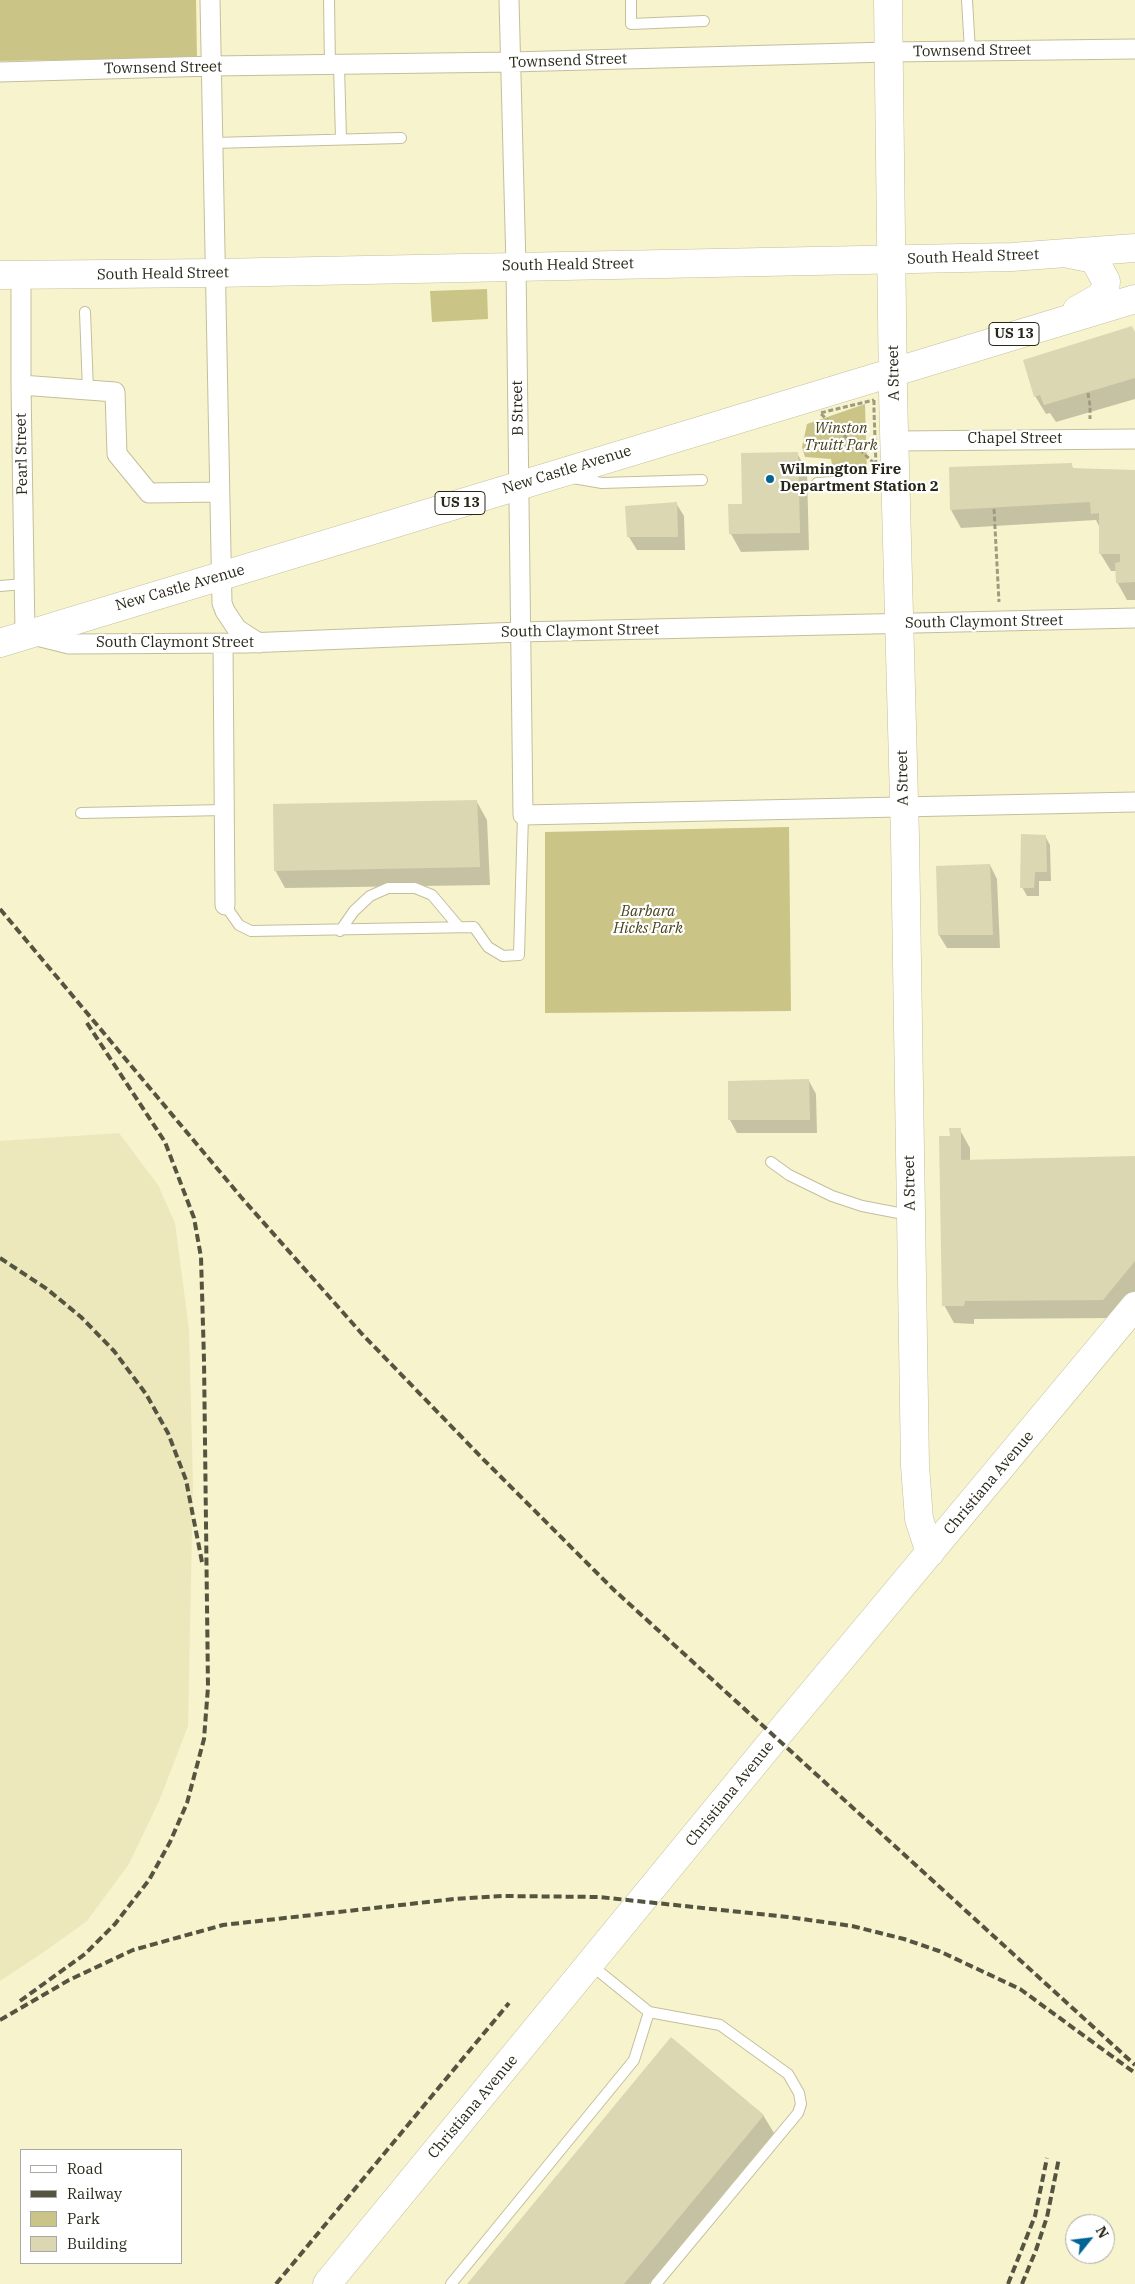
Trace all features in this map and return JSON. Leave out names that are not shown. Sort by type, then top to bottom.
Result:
[{"type":"main road","name":"A Street","points":[[888,0],[896,441],[886,472],[899,624],[915,1466],[920,1519],[930,1553]]},
{"type":"main road","name":"South Heald Street","points":[[11,275],[216,273],[892,259],[1068,254],[1089,250],[1135,248]]},
{"type":"main road","points":[[1054,322],[1098,298],[1105,290],[1103,272],[1094,259],[1068,254]]},
{"type":"main road","name":"New Castle Avenue","points":[[0,643],[13,635],[222,576],[1054,322],[1135,299]]},
{"type":"main road","name":"Christiana Avenue","points":[[326,2284],[1135,1306]]},
{"type":"street","points":[[210,0],[224,611],[237,629],[259,643]]},
{"type":"street","name":"B Street","points":[[509,0],[516,266],[519,632],[523,815]]},
{"type":"street","name":"Townsend Street","points":[[0,72],[212,66],[335,66],[889,52],[1135,48]]},
{"type":"street","name":"Pearl Street","points":[[11,275],[20,385],[24,584],[13,635]]},
{"type":"street","points":[[20,385],[115,392],[117,454],[149,493],[220,492]]},
{"type":"street","name":"Chapel Street","points":[[896,441],[1135,439]]},
{"type":"street","name":"South Claymont Street","points":[[13,635],[69,644],[259,643],[519,632],[1135,618]]},
{"type":"street","points":[[223,643],[225,905]]},
{"type":"street","points":[[523,815],[1135,802]]},
{"type":"lane","points":[[329,0],[341,139]]},
{"type":"lane","points":[[631,0],[631,24],[704,21]]},
{"type":"lane","points":[[967,0],[970,51]]},
{"type":"lane","points":[[213,143],[401,138]]},
{"type":"lane","points":[[85,312],[88,390]]},
{"type":"lane","points":[[817,483],[886,472]]},
{"type":"lane","points":[[555,474],[602,483],[702,480]]},
{"type":"lane","points":[[0,586],[24,584]]},
{"type":"lane","points":[[81,813],[224,810]]},
{"type":"lane","points":[[225,905],[239,925],[251,932],[474,926],[488,947],[503,956],[519,955],[523,815]]},
{"type":"lane","points":[[340,931],[354,911],[370,896],[388,888],[415,888],[432,894],[459,927]]},
{"type":"lane","points":[[771,1162],[789,1175],[832,1196],[862,1206],[910,1215]]},
{"type":"lane","points":[[591,1964],[650,2012],[720,2026],[788,2074],[799,2093],[801,2104],[798,2114],[656,2284]]},
{"type":"lane","points":[[451,2284],[634,2060],[650,2012]]},
{"type":"path","points":[[1088,393],[1090,419]]},
{"type":"path","points":[[874,400],[886,472],[869,458],[820,413],[874,400]]},
{"type":"path","points":[[994,509],[999,602]]},
{"type":"shaded area","points":[[119,1133],[158,1185],[175,1223],[189,1329],[193,1484],[188,1726],[160,1799],[129,1864],[87,1921],[0,1981],[0,1141]]},
{"type":"green space","points":[[0,0],[196,0],[197,58],[0,61]]},
{"type":"green space","points":[[487,289],[488,319],[432,322],[430,291]]},
{"type":"green space","name":"Winston Truitt Park","points":[[865,404],[867,472],[833,471],[831,459],[805,457],[802,447],[807,424]]},
{"type":"green space","name":"Barbara Hicks Park","points":[[789,827],[791,1011],[545,1013],[545,832]]},
{"type":"building","points":[[1132,326],[1135,332],[1135,378],[1044,405],[1040,395],[1034,397],[1023,360]]},
{"type":"building","name":"Wilmington Fire Department Station 2","points":[[798,452],[800,533],[729,534],[728,504],[742,504],[741,453]]},
{"type":"building","points":[[1072,463],[1072,468],[1135,470],[1135,582],[1116,583],[1115,563],[1120,562],[1120,554],[1099,554],[1099,513],[1091,514],[1090,502],[950,510],[949,467]]},
{"type":"building","points":[[677,502],[678,537],[627,537],[625,506]]},
{"type":"building","points":[[477,800],[480,867],[274,871],[273,804]]},
{"type":"building","points":[[1021,834],[1046,835],[1047,872],[1035,872],[1034,888],[1020,888]]},
{"type":"building","points":[[990,864],[993,935],[938,935],[936,866]]},
{"type":"building","points":[[809,1079],[810,1120],[728,1120],[728,1081]]},
{"type":"building","points":[[949,1128],[961,1128],[961,1160],[1135,1156],[1135,1261],[1103,1300],[965,1301],[964,1306],[942,1306],[939,1136],[950,1136]]},
{"type":"building","points":[[671,2037],[764,2115],[624,2284],[467,2284]]},
{"type":"railway","points":[[0,909],[241,1197],[362,1334],[481,1457],[614,1590],[1135,2065]]},
{"type":"railway","points":[[20,2001],[85,1954],[115,1924],[149,1880],[170,1842],[187,1803],[204,1739],[208,1687],[201,1257],[194,1218],[165,1142],[85,1020]]},
{"type":"railway","points":[[0,1258],[47,1289],[81,1317],[114,1351],[146,1394],[168,1433],[186,1480],[202,1562]]},
{"type":"railway","points":[[0,2020],[69,1980],[133,1950],[223,1925],[454,1899],[503,1896],[599,1897],[788,1917],[852,1926],[904,1939],[939,1951],[1020,1989],[1135,2073]]},
{"type":"railway","points":[[276,2284],[509,2003]]},
{"type":"railway","points":[[1008,2284],[1035,2216],[1047,2158]]},
{"type":"railway","points":[[1022,2284],[1047,2217],[1059,2158]]},
{"type":"place","name":"Wilmington Fire Department Station 2","points":[[770,479]]}]
